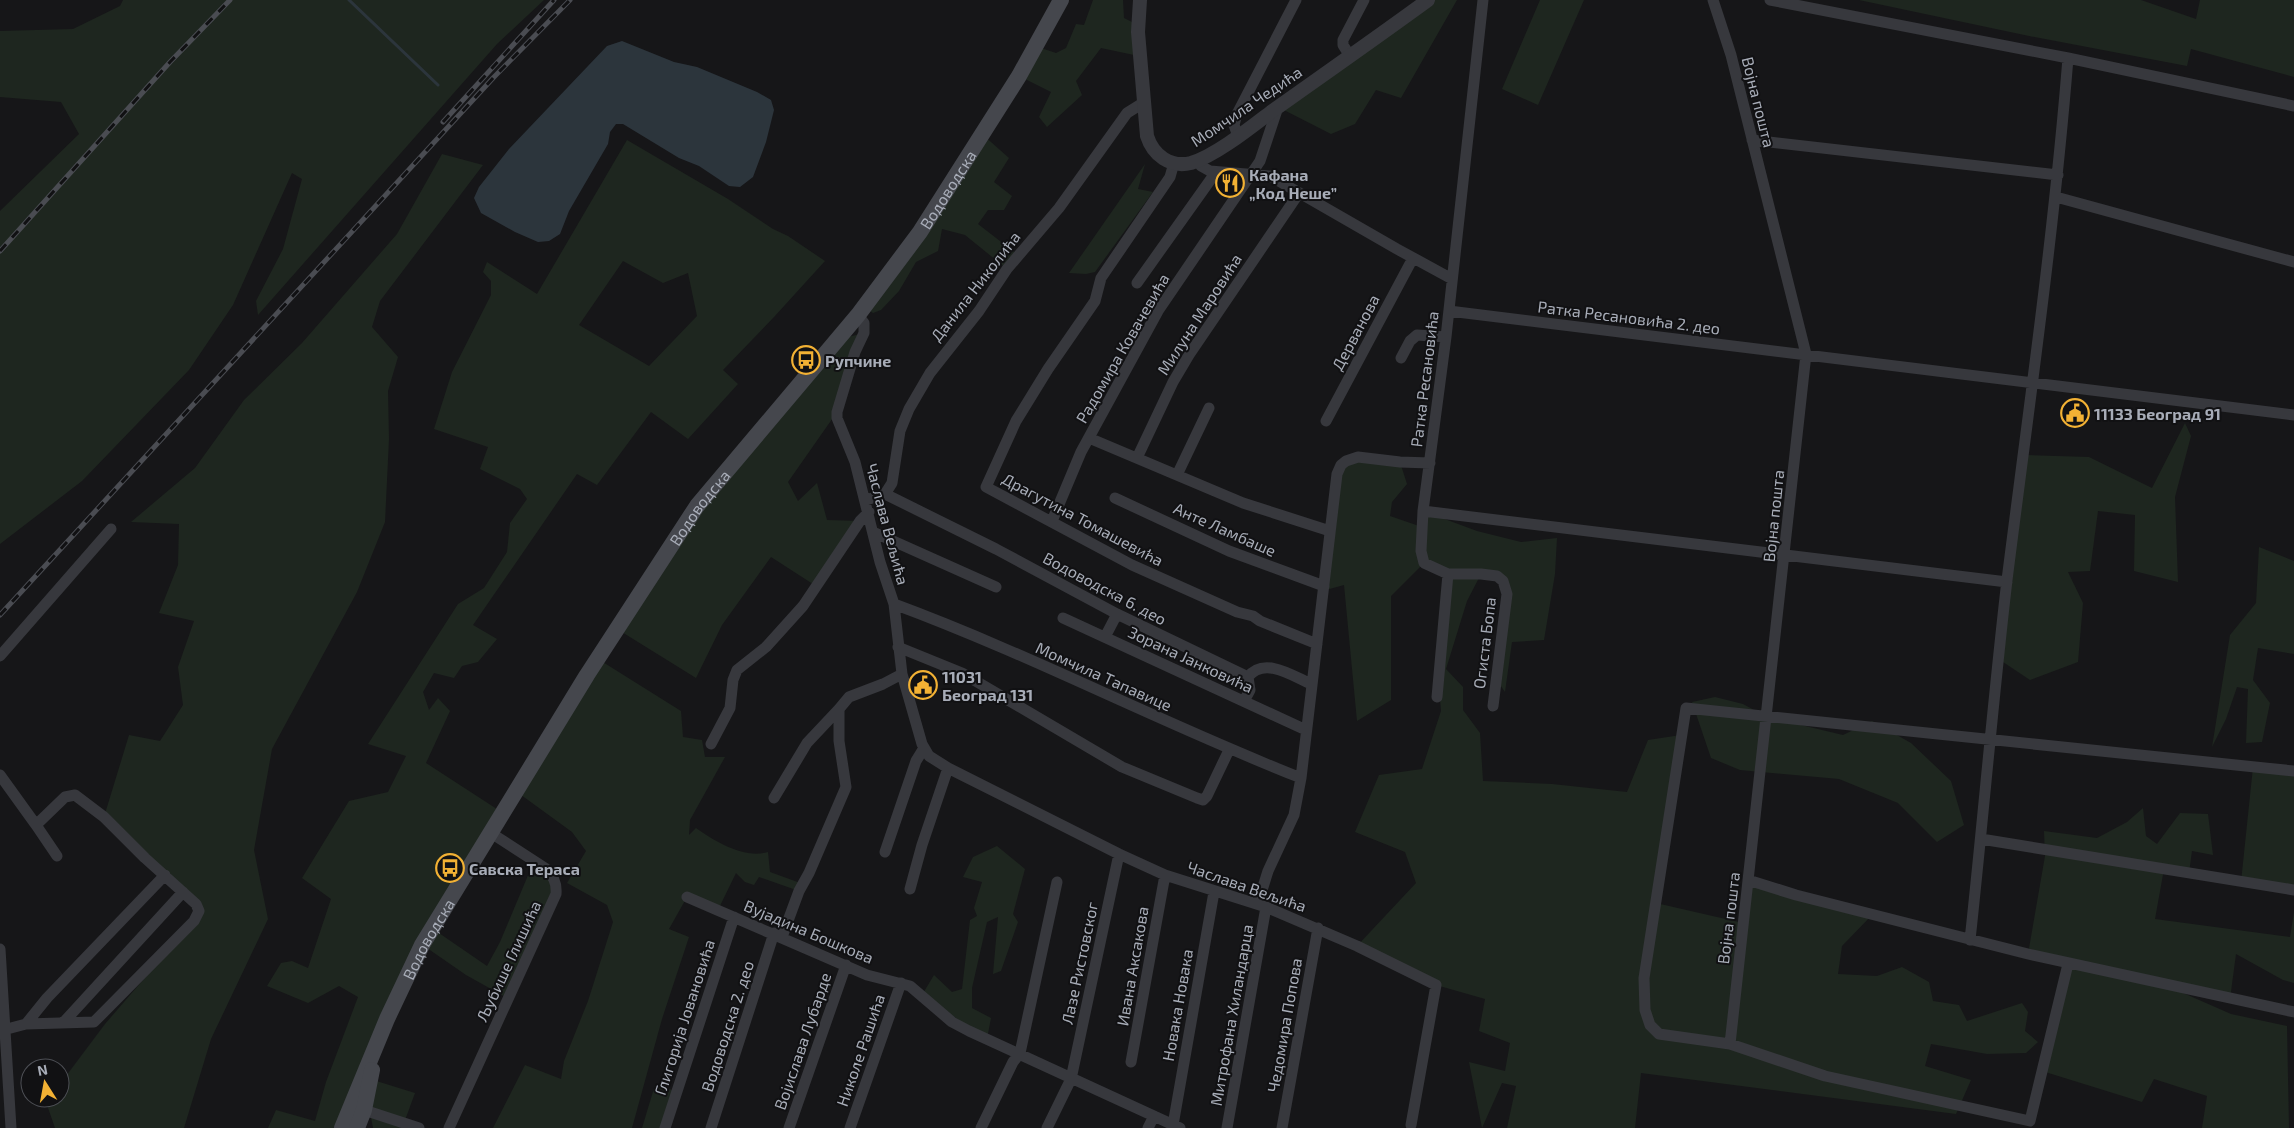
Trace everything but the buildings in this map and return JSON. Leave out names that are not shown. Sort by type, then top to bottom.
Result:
[{"type":"main road","name":"Водоводска","points":[[342,1128],[377,1042],[422,945],[587,675],[697,506],[858,315],[920,232],[1018,76],[1061,0]]},
{"type":"main road","name":"Водоводска","points":[[358,1128],[364,1110],[377,1042]]},
{"type":"street","points":[[1140,0],[1138,24],[1145,126],[1149,143],[1162,158],[1174,163]]},
{"type":"street","points":[[1238,136],[1234,125],[1237,114],[1296,0]]},
{"type":"street","points":[[1350,56],[1343,45],[1343,40],[1364,0]]},
{"type":"street","name":"Момчила Чедића","points":[[1174,163],[1185,164],[1197,160],[1238,136],[1428,0]]},
{"type":"street","name":"Ратка Ресановића","points":[[1262,905],[1268,871],[1294,815],[1301,778],[1337,474],[1341,465],[1346,460],[1358,457],[1430,463],[1449,311],[1483,0]]},
{"type":"street","name":"Војна пошта","points":[[1713,0],[1731,55],[1806,354],[1730,1044]]},
{"type":"street","points":[[1770,0],[2068,58],[2294,106]]},
{"type":"street","points":[[1970,940],[2007,582],[2034,384],[2056,197],[2068,58]]},
{"type":"street","name":"Данила Николића","points":[[885,494],[892,482],[900,431],[909,409],[930,373],[979,311],[1013,262],[1063,202],[1128,113],[1143,103]]},
{"type":"street","name":"Радомира Ковачевића","points":[[1052,521],[1070,476],[1089,438],[1158,311],[1265,152],[1278,107]]},
{"type":"street","points":[[1752,140],[2058,175]]},
{"type":"street","points":[[1197,160],[1205,169],[1216,172],[1270,176],[1413,258],[1452,278]]},
{"type":"street","name":"Драгутина Томашевића","points":[[1174,163],[1170,177],[1101,278],[1098,292],[1090,308],[1048,369],[1016,421],[986,487],[1132,565],[1237,612],[1254,616],[1260,621],[1316,644]]},
{"type":"street","points":[[1137,283],[1216,172]]},
{"type":"street","name":"Милуна Маровића","points":[[1137,458],[1173,382],[1189,355],[1299,193]]},
{"type":"street","points":[[2056,197],[2294,262]]},
{"type":"street","name":"Дерванова","points":[[1326,421],[1413,258]]},
{"type":"street","name":"Ратка Ресановића 2. део","points":[[1449,311],[2294,415]]},
{"type":"street","name":"Часлава Вељића","points":[[858,315],[864,323],[864,333],[855,352],[836,412],[855,462],[866,500],[880,562],[894,604],[902,674],[924,748],[929,756],[948,768],[1119,854],[1165,875],[1214,892],[1262,905],[1318,928],[1436,985],[1411,1125]]},
{"type":"street","points":[[1401,358],[1410,341],[1417,335],[1446,337]]},
{"type":"street","points":[[1176,475],[1209,408]]},
{"type":"street","points":[[1089,438],[1252,506],[1330,531]]},
{"type":"street","name":"Огиста Бопа","points":[[1430,463],[1423,511],[1421,551],[1424,563],[1448,574],[1497,576],[1503,581],[1507,594],[1492,706]]},
{"type":"street","points":[[866,500],[885,494]]},
{"type":"street","name":"Водоводска 6. део","points":[[885,494],[996,549],[1116,614],[1248,677]]},
{"type":"street","name":"Анте Ламбаше","points":[[1115,498],[1229,551],[1324,586]]},
{"type":"street","points":[[1423,511],[2007,582]]},
{"type":"street","points":[[711,744],[730,708],[733,680],[737,670],[766,647],[803,606],[860,521],[869,512]]},
{"type":"street","points":[[0,656],[111,528]]},
{"type":"street","points":[[873,532],[996,587]]},
{"type":"street","points":[[1437,697],[1448,574]]},
{"type":"street","name":"Момчила Тапавице","points":[[894,604],[974,635],[1229,750],[1301,778]]},
{"type":"street","points":[[1105,637],[1116,614]]},
{"type":"street","name":"Зорана Јанковића","points":[[1063,618],[1306,730]]},
{"type":"street","points":[[898,647],[962,673],[1122,767],[1203,800],[1207,796],[1229,750]]},
{"type":"street","points":[[1244,701],[1250,690],[1248,677],[1257,670],[1273,668],[1311,684]]},
{"type":"street","points":[[774,798],[807,743],[849,697],[883,684],[902,674]]},
{"type":"street","points":[[2068,964],[2030,1121],[1825,1076],[1730,1044],[1659,1034],[1650,1025],[1645,1010],[1644,978],[1686,708],[2294,771]]},
{"type":"street","name":"Водоводска 2. део","points":[[711,1128],[778,935],[809,873],[846,786],[838,732],[839,710]]},
{"type":"street","points":[[885,852],[916,761],[924,748]]},
{"type":"street","points":[[910,889],[922,845],[948,768]]},
{"type":"street","points":[[0,775],[57,856]]},
{"type":"street","points":[[6,1029],[26,1024],[94,1022],[194,921],[198,912],[196,904],[104,817],[75,795],[64,797],[36,825]]},
{"type":"street","name":"Љубише Глишића","points":[[449,1128],[556,894],[557,885],[545,868],[491,834]]},
{"type":"street","points":[[1981,839],[2294,890]]},
{"type":"street","name":"Лазе Ристовског","points":[[1047,1128],[1071,1079],[1119,854]]},
{"type":"street","points":[[26,1024],[47,998],[165,875]]},
{"type":"street","name":"Ивана Аксакова","points":[[1131,1062],[1165,875]]},
{"type":"street","points":[[1748,880],[1796,895],[2068,964],[2294,1012]]},
{"type":"street","points":[[981,1128],[1013,1062],[1020,1053],[1057,882]]},
{"type":"street","points":[[62,1023],[183,892]]},
{"type":"street","name":"Новака Новака","points":[[1177,1126],[1214,892]]},
{"type":"street","name":"Вујадина Бошкова","points":[[687,897],[778,935],[866,975],[901,983],[922,994],[952,1022],[1071,1079],[1177,1126]]},
{"type":"street","name":"Митрофана Хиландарца","points":[[1227,1128],[1262,905]]},
{"type":"street","name":"Глигорија Јовановића","points":[[665,1128],[734,917]]},
{"type":"street","name":"Чедомира Попова","points":[[1282,1128],[1318,928]]},
{"type":"street","points":[[0,949],[11,1128]]},
{"type":"street","name":"Војислава Лубарде","points":[[789,1128],[846,966]]},
{"type":"street","name":"Николе Рашића","points":[[850,1128],[901,983]]},
{"type":"street","points":[[364,1110],[419,1128]]},
{"type":"street","points":[[1148,1128],[1154,1116]]},
{"type":"shaded area","points":[[123,0],[544,0],[497,44],[258,315],[256,301],[283,249],[302,179],[292,173],[233,305],[189,370],[82,481],[0,544],[0,211],[79,134],[61,102],[0,97],[0,31],[73,29],[120,6]]},
{"type":"shaded area","points":[[1093,0],[1123,0],[1124,18],[1132,22],[1134,55],[1101,48],[1076,81],[1082,95],[1047,127],[1039,117],[1051,92],[1019,76],[1035,46],[1056,53],[1066,48],[1076,24],[1084,25]]},
{"type":"shaded area","points":[[1428,0],[1457,0],[1401,98],[1376,90],[1355,124],[1331,134],[1278,107]]},
{"type":"shaded area","points":[[1540,0],[1584,0],[1538,105],[1502,89]]},
{"type":"shaded area","points":[[1859,0],[2141,0],[2196,19],[2200,0],[2294,0],[2294,77],[2191,49],[2187,66],[2029,36]]},
{"type":"shaded area","points":[[622,41],[674,62],[697,67],[757,92],[771,100],[774,110],[766,142],[753,177],[740,187],[729,186],[699,166],[679,158],[623,124],[616,124],[610,132],[608,144],[569,211],[560,234],[549,241],[538,242],[515,232],[481,213],[474,198],[479,187],[509,149],[607,46]]},
{"type":"shaded area","points":[[982,134],[1009,158],[994,182],[1012,196],[1004,210],[988,210],[978,224],[1018,255],[1007,269],[965,235],[942,229],[938,251],[916,262],[899,291],[881,310],[873,313],[864,307]]},
{"type":"shaded area","points":[[627,140],[728,199],[825,261],[723,370],[738,384],[688,439],[651,412],[597,485],[577,474],[473,625],[497,639],[478,662],[462,666],[454,678],[434,673],[423,692],[429,710],[438,698],[450,711],[426,763],[503,813],[435,922],[342,1128],[268,1128],[276,1110],[315,1121],[326,1082],[358,997],[339,986],[308,1003],[267,986],[281,963],[292,961],[308,968],[331,899],[302,878],[349,801],[388,792],[406,756],[368,744],[458,604],[484,588],[507,552],[510,523],[527,499],[520,489],[480,469],[488,447],[434,429],[452,372],[491,295],[491,281],[483,272],[487,262],[537,294]],"holes":[[[623,261],[663,283],[688,273],[697,316],[649,366],[579,325]]]},
{"type":"shaded area","points":[[442,154],[483,165],[380,301],[372,327],[398,357],[388,391],[389,439],[385,522],[357,592],[272,749],[254,850],[268,919],[211,1039],[184,1128],[55,1128],[48,1108],[70,1108],[70,1071],[105,1024],[194,921],[198,911],[104,817],[129,735],[160,741],[183,705],[178,667],[194,621],[159,613],[178,565],[179,524],[131,522],[195,468],[244,400],[302,343],[397,234]]},
{"type":"shaded area","points":[[1145,164],[1138,189],[1153,192],[1095,272],[1086,274],[1069,273]]},
{"type":"shaded area","points":[[864,333],[837,412],[788,482],[798,501],[817,483],[827,520],[860,521],[816,586],[771,557],[722,625],[696,678],[617,629],[659,563],[836,340]]},
{"type":"shaded area","points":[[2185,423],[2191,436],[2175,497],[2178,582],[2134,571],[2135,515],[2098,511],[2090,571],[2068,572],[2083,603],[2078,662],[2030,680],[2003,662],[2024,455],[2089,457],[2152,488]]},
{"type":"shaded area","points":[[1346,461],[1400,462],[1407,484],[1392,502],[1390,516],[1422,527],[1423,511],[1477,531],[1521,542],[1557,538],[1555,574],[1544,640],[1512,642],[1505,692],[1496,679],[1503,581],[1481,574],[1467,601],[1446,669],[1463,687],[1463,710],[1480,733],[1483,781],[1552,784],[1627,792],[1648,740],[1681,735],[1656,903],[1743,923],[1748,880],[1872,915],[1842,946],[1838,974],[1877,976],[1902,967],[1929,982],[1933,1001],[1959,1005],[1967,1021],[2022,1003],[2028,1012],[2025,1031],[2038,1042],[2026,1053],[1987,1054],[1931,1044],[1925,1066],[1971,1080],[1956,1114],[1641,1073],[1635,1128],[1507,1128],[1516,1086],[1502,1083],[1482,1128],[1469,1062],[1505,1071],[1510,1043],[1479,1031],[1485,999],[1436,985],[1357,946],[1416,883],[1405,852],[1355,832],[1379,775],[1422,769],[1441,711],[1438,675],[1448,574],[1424,563],[1391,596],[1391,700],[1357,721],[1344,585],[1326,590],[1337,474]]},
{"type":"shaded area","points":[[2259,547],[2294,561],[2294,654],[2258,648],[2253,680],[2270,703],[2262,742],[2246,743],[2248,689],[2237,687],[2226,719],[2212,747],[2230,635],[2256,603]]},
{"type":"shaded area","points":[[598,659],[681,711],[683,737],[702,740],[705,757],[725,757],[690,820],[689,835],[696,828],[730,848],[749,853],[759,854],[768,852],[770,872],[803,884],[799,891],[759,877],[754,885],[745,882],[736,873],[718,910],[687,897],[669,929],[689,937],[662,1019],[632,1128],[493,1128],[525,1065],[561,1079],[564,1061],[588,1001],[613,922],[607,905],[567,883],[586,851],[572,832],[517,792]]},
{"type":"shaded area","points":[[1715,697],[1743,704],[1767,717],[1843,735],[1872,721],[1911,743],[1951,781],[1964,825],[1937,842],[1898,803],[1839,779],[1740,770],[1711,758],[1692,702]]},
{"type":"shaded area","points":[[2253,767],[2294,771],[2294,890],[2241,882]]},
{"type":"shaded area","points":[[2143,808],[2146,836],[2157,844],[2180,813],[2208,814],[2213,855],[2192,851],[2189,873],[2164,869],[2155,919],[2290,937],[2294,912],[2294,983],[2283,980],[2236,954],[2230,999],[2165,985],[2231,1014],[2287,1026],[2289,1128],[2202,1128],[2207,1096],[2154,1079],[2142,1102],[2042,1071],[2068,963],[2028,954],[2045,856],[2044,831],[2097,838],[2127,822]]},
{"type":"shaded area","points":[[997,846],[1025,869],[1013,914],[1018,922],[1001,971],[993,974],[998,917],[987,922],[972,988],[972,1008],[991,1018],[987,1039],[922,995],[934,975],[952,992],[962,989],[970,920],[977,916],[974,908],[982,882],[963,877],[973,857]]},
{"type":"shaded area","points":[[534,861],[557,885],[509,999],[466,975],[427,948],[436,931],[487,966],[500,942]]},
{"type":"shaded area","points":[[370,1079],[415,1093],[404,1123],[419,1128],[373,1128],[370,1112]]},
{"type":"shaded area","points":[[655,1085],[676,1091],[665,1128],[642,1128]]},
{"type":"waterway","points":[[349,0],[438,85]]},
{"type":"railway","points":[[0,251],[170,62],[230,0]]},
{"type":"railway","points":[[443,122],[554,0]]},
{"type":"railway","points":[[0,615],[494,77],[570,0]]},
{"type":"place","name":"Кафана „Код Неше”","points":[[1230,183]]},
{"type":"place","name":"Рупчине","points":[[806,360]]},
{"type":"place","name":"11133 Београд 91","points":[[2075,413]]},
{"type":"place","name":"11031 Београд 131","points":[[923,685]]},
{"type":"place","name":"Савска Тераса","points":[[450,868]]}]
